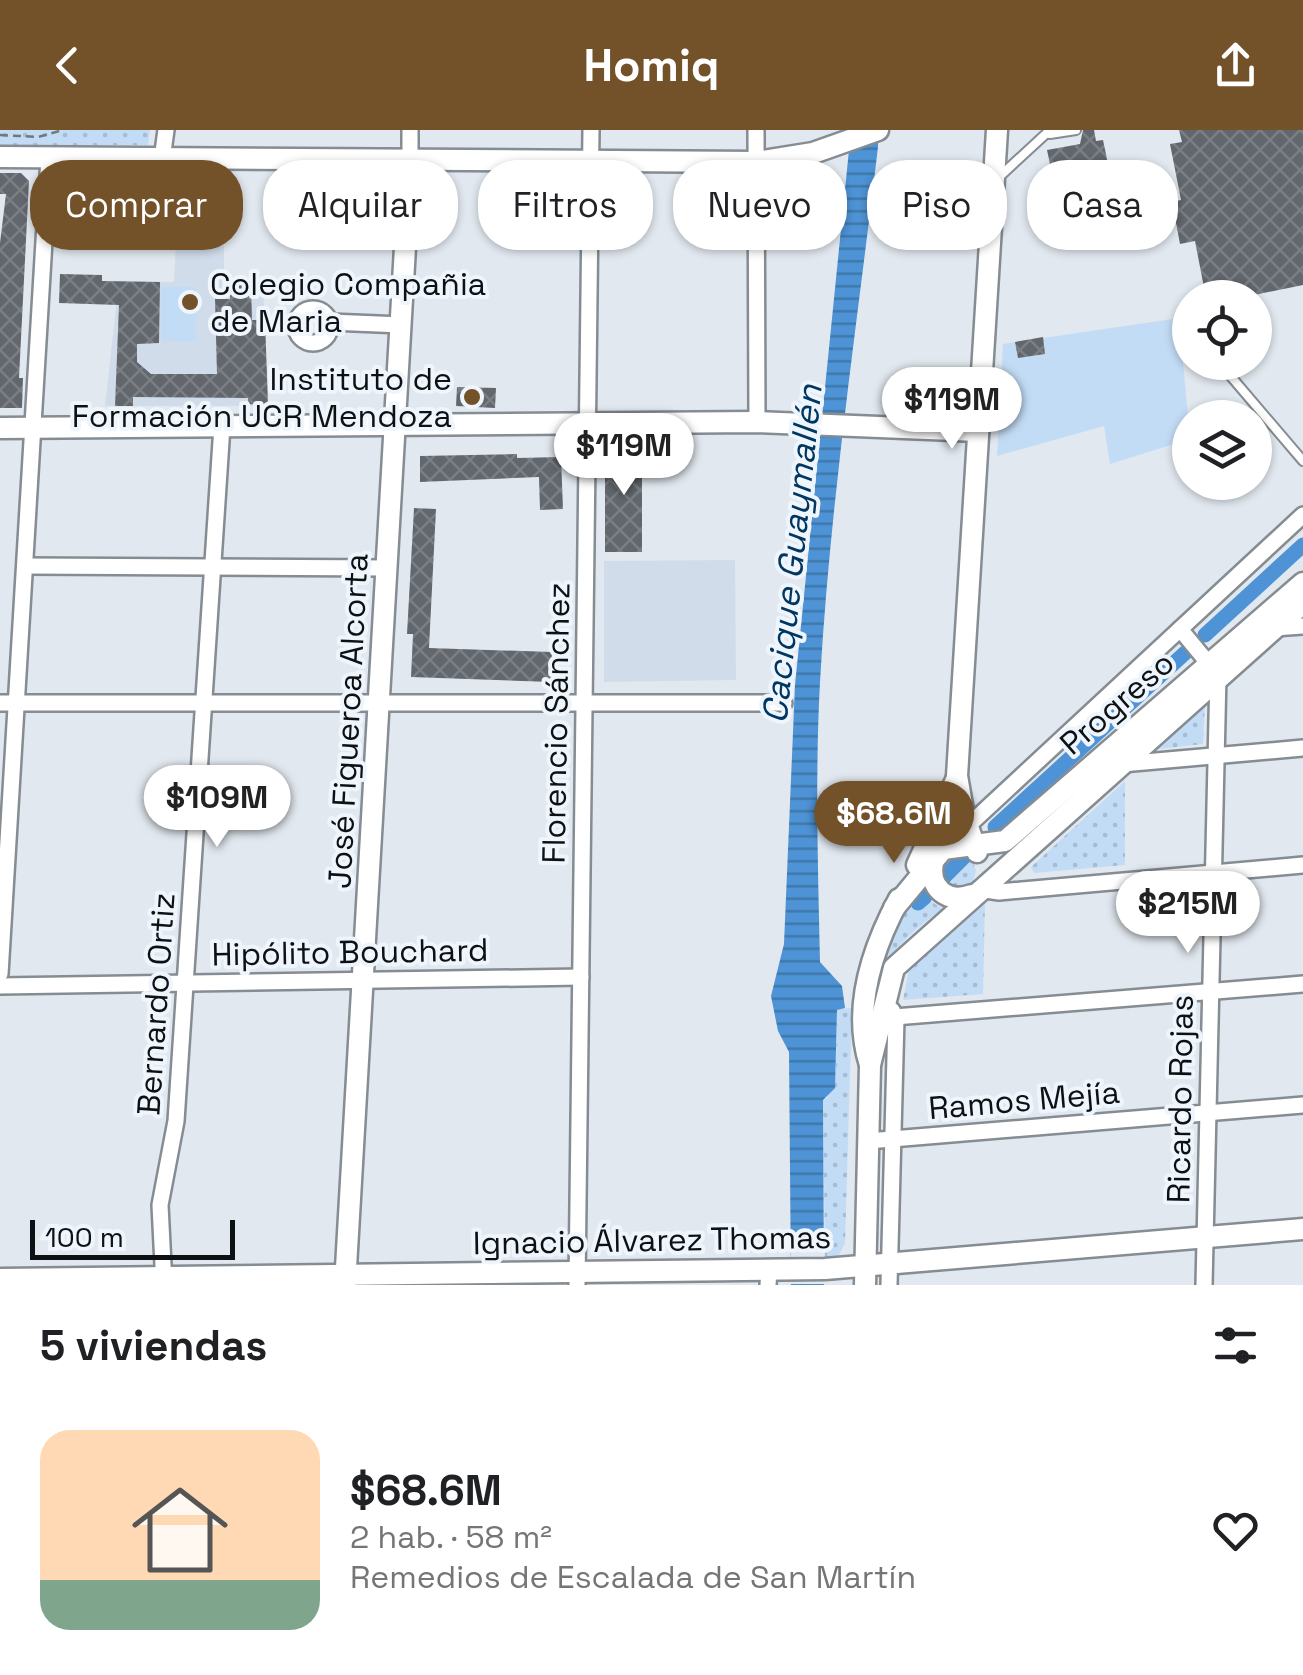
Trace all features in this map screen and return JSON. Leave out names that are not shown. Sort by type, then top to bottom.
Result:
[{"type":"street","points":[[162,158],[166,130]]},
{"type":"street","points":[[410,130],[410,160]]},
{"type":"street","name":"Florencio Sánchez","points":[[591,130],[591,160]]},
{"type":"street","points":[[756,130],[756,160]]},
{"type":"street","points":[[996,160],[997,130]]},
{"type":"street","points":[[770,160],[799,156],[864,135]]},
{"type":"street","points":[[0,157],[327,160]]},
{"type":"street","points":[[0,974],[8,703],[26,566],[49,158]]},
{"type":"street","name":"José Figueroa Alcorta","points":[[346,1280],[406,250]]},
{"type":"street","name":"Florencio Sánchez","points":[[578,1278],[589,250]]},
{"type":"street","points":[[756,250],[757,422]]},
{"type":"street","points":[[953,846],[990,250]]},
{"type":"street","points":[[330,322],[402,325]]},
{"type":"street","points":[[0,428],[757,422],[978,430]]},
{"type":"street","name":"Bernardo Ortiz","points":[[164,1281],[160,1205],[174,1135],[222,426]]},
{"type":"street","points":[[866,1276],[870,1065],[862,1035],[864,1002],[877,946],[894,908],[997,801],[1303,516]]},
{"type":"street","points":[[26,566],[387,568]]},
{"type":"street","name":"Progreso","points":[[953,846],[1006,841],[1303,583]]},
{"type":"street","name":"Progreso","points":[[870,1065],[898,963],[1118,764],[1211,664],[1274,628],[1303,603]]},
{"type":"street","points":[[1274,628],[1303,626]]},
{"type":"street","points":[[1180,629],[1211,664]]},
{"type":"street","name":"Ricardo Rojas","points":[[1204,1285],[1216,755],[1211,664]]},
{"type":"street","points":[[8,703],[784,703]]},
{"type":"street","points":[[1118,764],[1303,748]]},
{"type":"street","points":[[957,776],[961,802],[953,846],[932,877],[940,891],[959,899],[979,890],[998,892],[1303,866]]},
{"type":"street","points":[[961,802],[976,809],[997,801]]},
{"type":"street","points":[[953,846],[985,863],[979,890]]},
{"type":"street","name":"Hipólito Bouchard","points":[[0,986],[582,976]]},
{"type":"street","points":[[889,1274],[893,1139],[887,1011],[1303,984]]},
{"type":"street","name":"Ramos Mejía","points":[[868,1141],[1303,1105]]},
{"type":"street","name":"Ignacio Álvarez Thomas","points":[[0,1279],[769,1277],[791,1270],[824,1269],[866,1276],[1303,1229]]},
{"type":"lane","points":[[1007,170],[1050,132],[1076,130]]},
{"type":"lane","points":[[1235,380],[1303,461]]},
{"type":"path","points":[[0,135],[38,137],[64,130]]},
{"type":"shaded area","points":[[0,130],[150,130],[148,145],[0,145]]},
{"type":"shaded area","name":"Colegio Compañia de Maria","points":[[176,250],[224,250],[224,282],[263,284],[268,406],[105,406],[119,281],[174,282]]},
{"type":"shaded area","points":[[161,287],[196,287],[196,341],[161,341]]},
{"type":"shaded area","points":[[1172,319],[1172,380],[1185,380],[1186,400],[1172,400],[1172,445],[1110,464],[1104,426],[997,456],[1003,344]]},
{"type":"shaded area","points":[[735,560],[736,680],[604,682],[604,561]]},
{"type":"shaded area","points":[[1205,701],[1203,744],[1150,750]]},
{"type":"shaded area","points":[[1125,781],[1125,865],[1034,873],[1031,867]]},
{"type":"shaded area","points":[[971,857],[976,871],[973,881],[960,889],[943,883]]},
{"type":"shaded area","points":[[919,887],[922,893],[915,901],[921,905],[927,899],[943,909],[899,946],[883,970],[875,997],[871,996],[899,918]]},
{"type":"shaded area","points":[[985,903],[983,994],[903,1000],[909,970]]},
{"type":"shaded area","points":[[852,1008],[845,1243],[839,1255],[825,1260],[823,1100],[836,1068],[837,1009]]},
{"type":"water","points":[[851,130],[878,130],[876,160],[867,160],[867,236],[830,548],[820,682],[820,962],[842,986],[845,1008],[837,1010],[835,1088],[823,1100],[824,1285],[791,1285],[789,1052],[778,1031],[771,996],[784,944],[795,685],[839,250],[847,250]]},
{"type":"pier","points":[[791,1251],[825,1251],[824,1284],[791,1284]]},
{"type":"building","points":[[1083,130],[1094,130],[1096,141],[1103,140],[1107,160],[1049,160],[1047,150],[1080,144]]},
{"type":"building","points":[[1179,130],[1303,130],[1303,285],[1272,291],[1272,280],[1203,280],[1195,241],[1180,244],[1178,234],[1178,160],[1173,160],[1170,144],[1182,142]]},
{"type":"building","points":[[0,173],[21,173],[29,181],[19,378],[23,378],[22,408],[0,408],[0,243],[6,194],[0,194]]},
{"type":"building","points":[[60,274],[102,275],[102,281],[160,282],[159,343],[137,344],[137,362],[151,374],[217,374],[215,299],[230,299],[231,283],[251,283],[252,320],[265,320],[268,405],[248,404],[248,398],[133,397],[133,406],[115,406],[119,305],[59,303]]},
{"type":"building","points":[[1043,337],[1045,354],[1018,358],[1015,342]]},
{"type":"building","points":[[457,387],[496,388],[495,408],[456,406]]},
{"type":"building","points":[[605,443],[642,443],[642,552],[605,552]]},
{"type":"building","points":[[517,454],[517,458],[561,457],[563,509],[540,510],[539,477],[420,482],[420,456]]},
{"type":"building","points":[[414,508],[436,509],[429,648],[552,652],[551,682],[411,677],[413,634],[407,634]]},
{"type":"waterway","points":[[1205,635],[1303,545]]},
{"type":"waterway","points":[[995,827],[1185,653]]},
{"type":"waterway","points":[[942,879],[965,856]]},
{"type":"waterway","points":[[918,903],[925,897]]},
{"type":"place","name":"Colegio Compañia de Maria","points":[[190,302]]},
{"type":"place","name":"Instituto de Formación UCR Mendoza","points":[[472,397]]},
{"type":"water label","name":"Cacique Guaymallén","points":[[792,554]]}]
